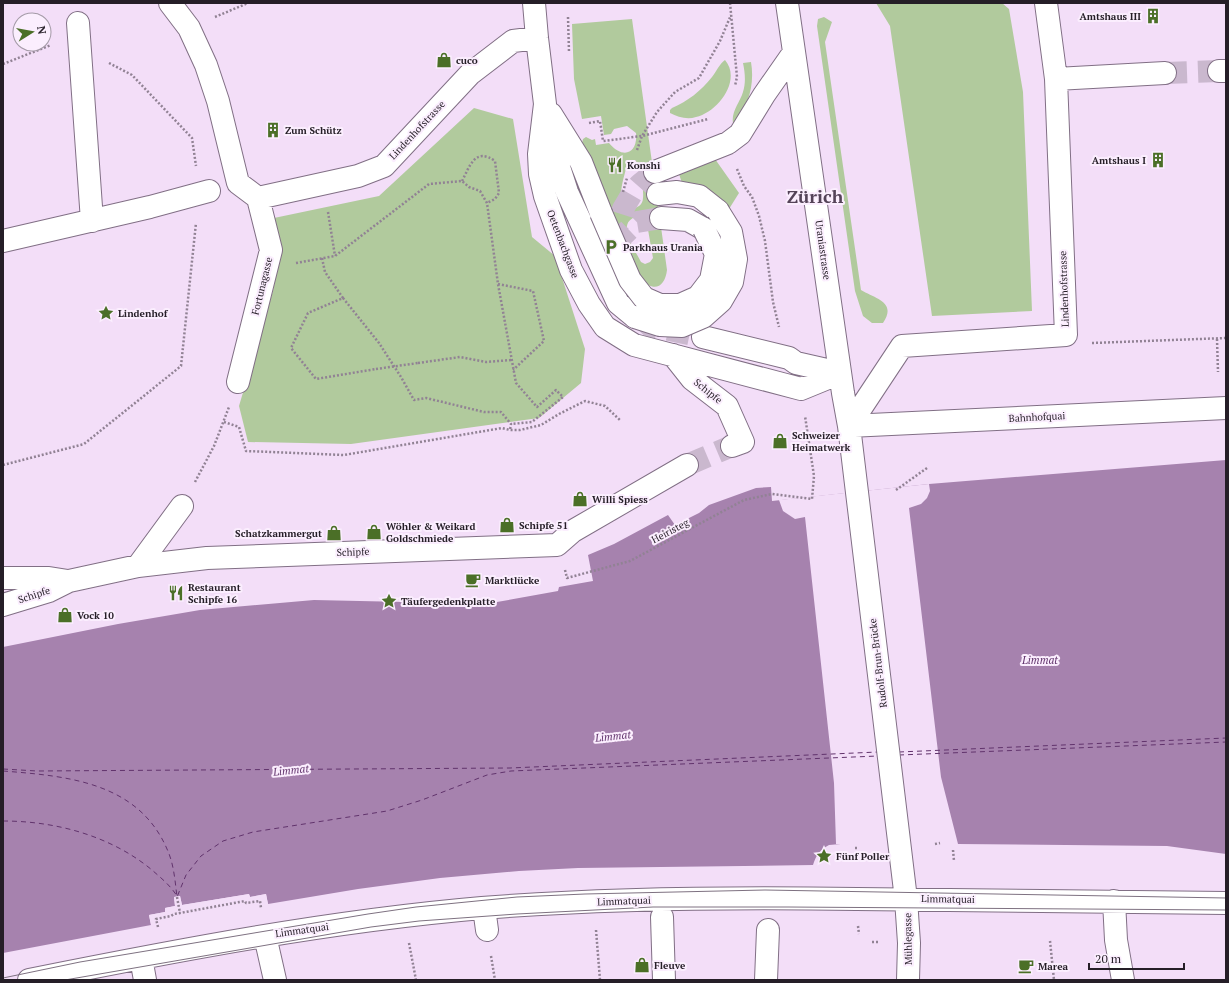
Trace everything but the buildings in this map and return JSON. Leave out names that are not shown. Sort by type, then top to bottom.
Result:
[{"type":"street","points":[[170,3],[189,28],[206,65],[218,100],[223,187]]},
{"type":"street","name":"Oetenbachgasse","points":[[534,3],[546,104],[538,154],[540,174],[545,196],[571,270],[589,304],[606,327],[634,344],[801,389]]},
{"type":"street","name":"Uraniastrasse","points":[[787,3],[840,373],[849,426]]},
{"type":"street","name":"Lindenhofstrasse","points":[[849,426],[902,346],[1066,335],[1056,79],[1046,3]]},
{"type":"street","points":[[78,23],[92,221]]},
{"type":"street","name":"Lindenhofstrasse","points":[[258,198],[358,176],[384,166],[470,74],[513,41],[537,38]]},
{"type":"street","points":[[655,172],[728,143],[740,134],[764,95],[794,52]]},
{"type":"street","points":[[1056,79],[1165,74]]},
{"type":"street","points":[[546,104],[581,162],[630,280],[644,298],[660,305],[680,305],[698,297],[711,280],[716,254],[704,229],[688,220],[661,218]]},
{"type":"street","points":[[546,104],[554,152],[567,192],[618,303],[635,317],[660,325],[682,326],[704,317],[721,301],[732,282],[736,259],[731,232],[718,212],[699,196],[677,192],[658,194]]},
{"type":"street","points":[[3,241],[150,207],[223,187],[258,198]]},
{"type":"street","name":"Fortunagasse","points":[[238,382],[271,250],[258,198]]},
{"type":"street","points":[[703,336],[789,358],[796,363],[840,373]]},
{"type":"street","name":"Schipfe","points":[[673,355],[692,379],[727,406],[743,442],[732,446]]},
{"type":"street","points":[[801,389],[840,373]]},
{"type":"street","name":"Bahnhofquai","points":[[849,426],[1226,408]]},
{"type":"street","name":"Rudolf-Brun-Brücke","points":[[849,426],[906,899]]},
{"type":"street","name":"Schipfe","points":[[3,605],[49,591],[69,581],[138,566],[207,558],[557,544],[573,530],[686,465]]},
{"type":"street","points":[[138,566],[182,506]]},
{"type":"street","points":[[3,578],[49,578],[69,581]]},
{"type":"street","name":"Limmatquai","points":[[29,980],[144,972],[267,946],[406,925],[484,908],[660,900],[766,898],[1114,901],[1226,904]]},
{"type":"street","name":"Mühlegasse","points":[[906,899],[909,943],[908,980]]},
{"type":"street","points":[[1114,901],[1116,940],[1123,980]]},
{"type":"street","points":[[484,908],[487,930]]},
{"type":"street","points":[[662,917],[664,980]]},
{"type":"street","points":[[766,980],[768,930]]},
{"type":"street","points":[[267,946],[275,980]]},
{"type":"path","points":[[189,28],[248,3]]},
{"type":"path","points":[[730,3],[737,77],[735,89]]},
{"type":"path","points":[[635,155],[642,136],[657,112],[675,92],[700,78],[720,41],[731,15]]},
{"type":"path","points":[[585,123],[600,121],[603,141],[642,136],[701,120]]},
{"type":"path","points":[[462,181],[473,161],[479,156],[488,156],[495,161],[499,193],[495,199],[487,203]]},
{"type":"path","points":[[735,164],[744,186],[752,197],[759,216],[765,241],[777,321],[786,348],[795,355],[796,363]]},
{"type":"path","points":[[622,196],[628,174]]},
{"type":"path","points":[[267,267],[335,256],[429,184],[462,181],[469,187],[480,191],[487,203],[498,284],[516,383],[537,407],[556,390],[563,397],[532,422],[511,424]]},
{"type":"path","points":[[323,184],[335,256]]},
{"type":"path","points":[[322,258],[325,272],[343,298],[380,343],[414,400],[426,398],[484,412],[502,412],[511,424],[510,430]]},
{"type":"path","points":[[498,284],[533,291],[544,341],[513,370]]},
{"type":"path","points":[[343,298],[308,313],[291,348],[316,379],[460,357],[486,362],[511,360]]},
{"type":"path","points":[[1217,338],[1218,372]]},
{"type":"path","points":[[1091,343],[1226,338]]},
{"type":"path","points":[[182,506],[214,446],[238,382]]},
{"type":"path","name":"Heiristeg","points":[[591,572],[630,561],[744,500],[772,494],[812,499],[814,476],[801,389]]},
{"type":"path","points":[[224,422],[239,427],[246,451],[344,455],[502,428],[520,430],[541,425],[585,401],[605,406],[621,421]]},
{"type":"path","points":[[896,490],[927,468]]},
{"type":"path","points":[[935,844],[940,844]]},
{"type":"path","points":[[953,850],[954,861]]},
{"type":"path","points":[[177,897],[180,913]]},
{"type":"path","points":[[156,919],[172,916],[174,914],[245,902],[260,901]]},
{"type":"path","points":[[596,924],[600,980]]},
{"type":"path","points":[[406,925],[416,980]]},
{"type":"path","points":[[1050,941],[1054,980]]},
{"type":"path","points":[[872,942],[878,942]]},
{"type":"green space","points":[[876,3],[1002,3],[1009,9],[1023,92],[1032,311],[932,316],[890,26]]},
{"type":"green space","points":[[824,17],[832,22],[825,42],[861,290],[883,302],[886,306],[888,310],[887,316],[883,323],[872,323],[863,316],[855,291],[817,26],[818,19]]},
{"type":"green space","points":[[632,19],[667,270],[664,281],[658,286],[650,286],[641,279],[609,208],[605,192],[582,143],[583,139],[586,137],[592,140],[595,139],[596,145],[609,143],[614,148],[624,153],[632,150],[636,140],[636,133],[627,126],[614,129],[611,134],[604,135],[601,116],[582,119],[574,79],[572,24]],"holes":[[[630,160],[635,160],[638,164],[643,190],[642,202],[634,208],[630,208],[624,204],[621,196],[627,164]],[[639,216],[644,218],[647,224],[653,258],[650,262],[645,264],[641,262],[634,250],[628,236],[627,229],[628,223],[632,219]]]},
{"type":"green space","points":[[725,60],[730,68],[731,77],[729,86],[725,94],[712,109],[693,118],[683,118],[670,113],[672,108],[689,99],[699,91]]},
{"type":"green space","points":[[751,62],[752,79],[747,103],[735,124],[733,123],[733,115],[742,96],[745,85],[743,63]]},
{"type":"green space","points":[[474,108],[513,119],[532,237],[555,256],[585,349],[581,383],[539,418],[351,444],[248,442],[239,406],[273,291],[280,255],[274,218],[379,196]]},
{"type":"green space","points":[[715,159],[739,193],[729,209],[682,183],[679,174]]},
{"type":"water","name":"Limmat","points":[[1226,460],[1226,854],[1167,846],[958,844],[899,839],[829,845],[818,854],[813,865],[578,868],[519,871],[440,878],[358,889],[268,904],[266,894],[250,897],[249,894],[182,905],[180,896],[174,897],[175,906],[165,908],[165,912],[149,915],[151,925],[3,953],[3,647],[118,624],[200,610],[314,600],[451,603],[497,602],[558,591],[559,587],[593,581],[588,555],[614,544],[668,515],[675,525],[699,513],[709,505],[756,488],[771,487],[772,501],[929,484]]},
{"type":"pier","points":[[929,484],[930,491],[927,498],[921,504],[909,508],[941,777],[958,844],[933,844],[899,841],[862,844],[836,844],[834,783],[805,517],[795,519],[783,511],[779,500]]},
{"type":"pier","points":[[249,894],[250,897],[266,894],[268,904],[266,905],[265,897],[250,899],[248,896],[182,907],[180,906],[178,898],[176,899],[177,908],[167,910],[166,914],[151,916],[153,924],[151,925],[149,915],[165,912],[165,908],[175,906],[174,897],[180,896],[182,905]]},
{"type":"ferry route","points":[[899,752],[1226,738]]},
{"type":"ferry route","points":[[899,755],[1226,742]]},
{"type":"ferry route","points":[[3,769],[37,771],[510,768],[878,752]]},
{"type":"ferry route","points":[[3,771],[75,780],[98,787],[119,796],[138,809],[154,827],[167,849],[173,867],[177,897],[186,875],[201,856],[223,841],[253,832],[387,811],[422,800],[487,775],[511,771],[878,756]]},
{"type":"ferry route","points":[[3,821],[43,824],[82,833],[101,840],[136,858],[162,879],[177,896]]},
{"type":"tunnel","points":[[1165,73],[1219,71]]},
{"type":"tunnel","points":[[655,172],[640,184],[633,192],[623,209],[611,247],[631,307],[650,326],[703,337]]},
{"type":"tunnel","points":[[613,245],[637,222],[661,218]]},
{"type":"tunnel","points":[[687,465],[732,446]]},
{"type":"tram line","points":[[3,978],[80,962],[368,914],[416,907],[517,897],[765,890],[1226,898]]},
{"type":"tram line","points":[[65,980],[371,927],[419,921],[517,914],[653,907],[1226,910]]},
{"type":"place","name":"Amtshaus III","points":[[1153,16]]},
{"type":"place","name":"cuco","points":[[444,60]]},
{"type":"place","name":"Zum Schütz","points":[[273,130]]},
{"type":"place","name":"Amtshaus I","points":[[1158,160]]},
{"type":"place","name":"Konshi","points":[[615,165]]},
{"type":"place","name":"Parkhaus Urania","points":[[611,247]]},
{"type":"place","name":"Lindenhof","points":[[106,313]]},
{"type":"place","name":"Schweizer Heimatwerk","points":[[780,441]]},
{"type":"place","name":"Willi Spiess","points":[[580,499]]},
{"type":"place","name":"Schipfe 51","points":[[507,525]]},
{"type":"place","name":"Wöhler & Weikard Goldschmiede","points":[[374,532]]},
{"type":"place","name":"Schatzkammergut","points":[[334,533]]},
{"type":"place","name":"Marktlücke","points":[[473,580]]},
{"type":"place","name":"Restaurant Schipfe 16","points":[[176,593]]},
{"type":"place","name":"Täufergedenkplatte","points":[[389,601]]},
{"type":"place","name":"Vock 10","points":[[65,615]]},
{"type":"place","name":"Fünf Poller","points":[[824,856]]},
{"type":"place","name":"Fleuve","points":[[642,965]]},
{"type":"place","name":"Marea","points":[[1026,966]]},
{"type":"district","name":"Zürich","points":[[815,196]]}]
